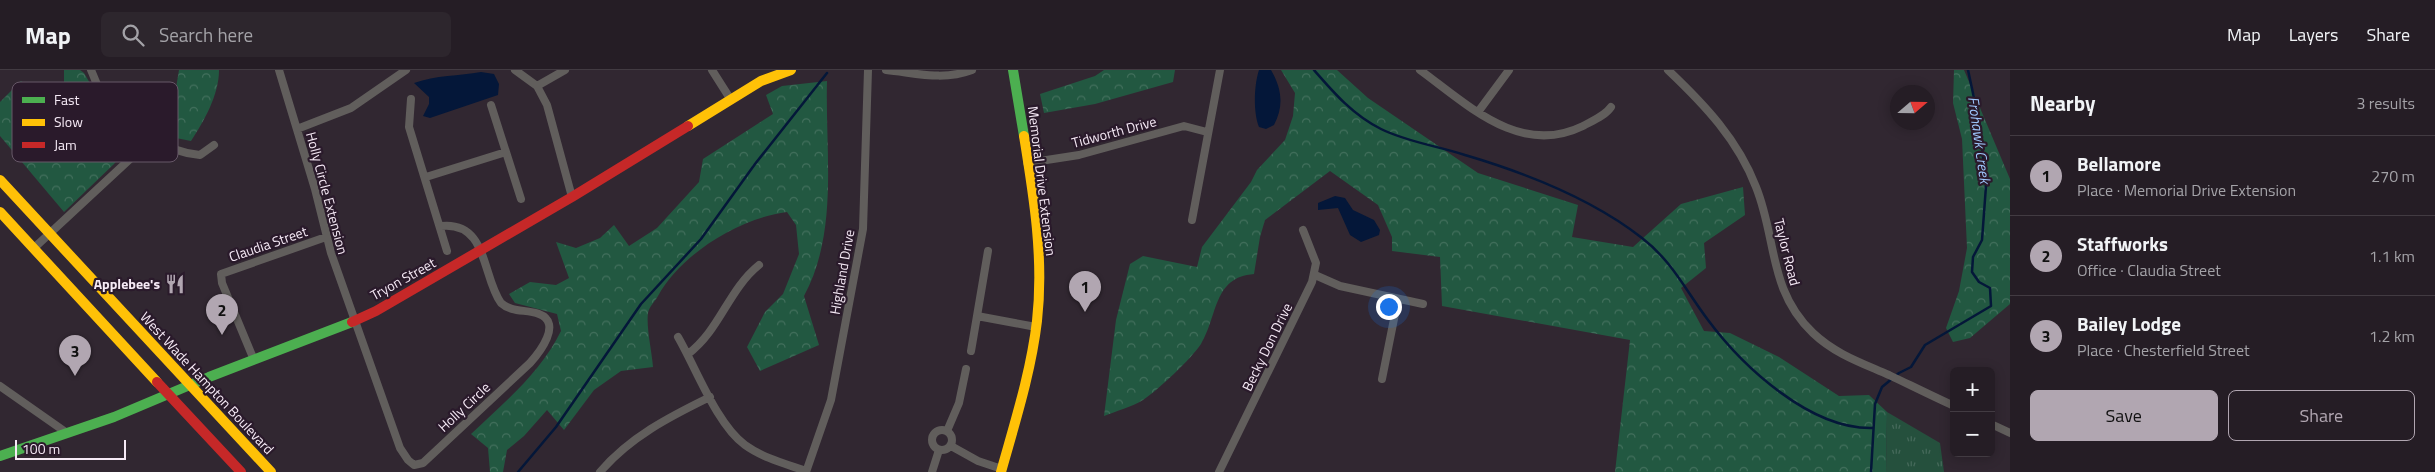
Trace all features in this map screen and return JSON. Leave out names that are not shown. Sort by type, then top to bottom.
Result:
[{"type":"street","points":[[91,70],[97,82]]},
{"type":"street","name":"Holly Circle Extension","points":[[279,70],[326,237],[354,321]]},
{"type":"street","points":[[297,129],[351,108],[406,70]]},
{"type":"street","points":[[515,70],[537,86],[551,115],[572,197]]},
{"type":"street","points":[[537,86],[565,70]]},
{"type":"street","points":[[712,70],[731,100]]},
{"type":"street","name":"Tryon Street","points":[[0,456],[114,418],[354,321],[481,251],[768,78],[791,70]]},
{"type":"street","name":"Highland Drive","points":[[806,472],[831,400],[862,229],[868,70]]},
{"type":"street","points":[[886,70],[936,77],[956,75],[972,70]]},
{"type":"street","name":"Memorial Drive Extension","points":[[1001,470],[1028,370],[1036,326],[1038,251],[1027,163],[1012,70]]},
{"type":"street","points":[[1192,220],[1220,70]]},
{"type":"street","points":[[1420,70],[1502,128],[1526,135],[1545,136],[1577,129],[1608,112],[1610,107]]},
{"type":"street","points":[[1478,112],[1508,70]]},
{"type":"street","name":"Taylor Road","points":[[1668,70],[1718,121],[1747,166],[1763,208],[1776,274],[1795,312],[1814,334],[1833,349],[1950,404]]},
{"type":"street","points":[[410,99],[409,127],[426,177],[447,251]]},
{"type":"street","points":[[491,105],[521,198]]},
{"type":"street","name":"Tidworth Drive","points":[[1027,163],[1079,155],[1184,126],[1207,132]]},
{"type":"street","points":[[178,150],[200,154],[214,145]]},
{"type":"street","points":[[426,177],[506,152]]},
{"type":"street","points":[[34,248],[127,162]]},
{"type":"street","name":"West Wade Hampton Boulevard","points":[[0,180],[271,472]]},
{"type":"street","points":[[0,212],[241,472]]},
{"type":"street","points":[[441,226],[461,227],[474,238],[481,251]]},
{"type":"street","name":"Becky Don Drive","points":[[1219,472],[1290,331],[1314,275],[1316,263],[1304,230]]},
{"type":"street","name":"Claudia Street","points":[[254,360],[222,283],[221,274],[326,237]]},
{"type":"street","name":"Holly Circle","points":[[354,321],[400,448],[408,460],[418,466],[530,363],[548,337],[549,325],[542,316],[513,310],[501,303],[481,251]]},
{"type":"street","points":[[971,351],[988,251]]},
{"type":"street","points":[[688,354],[709,335],[739,286],[748,274],[759,265]]},
{"type":"street","points":[[1314,275],[1340,286],[1423,304]]},
{"type":"street","points":[[1382,379],[1398,299]]},
{"type":"street","points":[[977,316],[1036,326]]},
{"type":"street","points":[[678,337],[710,397],[725,421],[746,446],[756,452],[806,472]]},
{"type":"street","points":[[947,431],[959,403],[966,369]]},
{"type":"street","points":[[0,386],[67,433]]},
{"type":"street","points":[[600,472],[616,454],[638,436],[710,397]]},
{"type":"street","points":[[1995,426],[2010,433]]},
{"type":"street","points":[[938,431],[947,431],[952,439],[951,446],[946,450],[939,450],[933,446],[932,437],[938,431]]},
{"type":"street","points":[[951,446],[978,461],[1001,470]]},
{"type":"street","points":[[932,472],[939,450]]},
{"type":"green space","points":[[64,70],[80,70],[89,82],[64,82]]},
{"type":"green space","points":[[179,70],[219,70],[214,98],[191,141],[178,138],[177,82]]},
{"type":"green space","points":[[1104,70],[1175,70],[1173,82],[1095,104],[1044,113],[1040,94],[1095,76]]},
{"type":"green space","points":[[1281,70],[1337,70],[1368,98],[1478,173],[1578,205],[1572,237],[1633,247],[1681,204],[1743,187],[1745,215],[1704,243],[1706,268],[1681,288],[1704,331],[1730,333],[1779,357],[1839,396],[1869,395],[1887,412],[1886,472],[1615,472],[1630,340],[1442,306],[1440,257],[1392,251],[1392,237],[1378,205],[1330,171],[1265,220],[1260,237],[1254,274],[1231,282],[1224,290],[1218,300],[1201,344],[1190,357],[1149,396],[1129,407],[1104,416],[1116,320],[1130,264],[1143,256],[1197,267],[1202,247],[1251,182],[1257,170],[1285,140],[1293,116],[1295,93]]},
{"type":"green space","points":[[1954,70],[1964,70],[2010,179],[2010,304],[1970,338],[1953,342],[1946,328],[1959,291],[1967,248],[1962,139],[1953,103]]},
{"type":"green space","points":[[827,81],[828,191],[826,218],[822,245],[815,271],[804,296],[819,345],[760,371],[747,347],[765,312],[783,294],[799,254],[796,225],[787,212],[750,222],[713,240],[696,253],[668,281],[652,304],[649,311],[648,332],[653,367],[621,371],[594,390],[564,430],[547,410],[524,436],[507,450],[503,472],[490,472],[488,448],[471,434],[521,386],[543,360],[561,331],[557,314],[515,303],[509,294],[530,282],[556,285],[569,278],[556,242],[576,248],[600,238],[614,225],[629,246],[657,228],[699,182],[703,159],[773,114],[766,95],[782,86]]},
{"type":"green space","points":[[12,90],[12,150],[0,136],[0,102]]},
{"type":"green space","points":[[22,162],[116,162],[114,164],[64,212]]},
{"type":"green space","points":[[1887,412],[1940,443],[1944,472],[1886,472]]},
{"type":"water","points":[[1259,70],[1271,70],[1278,84],[1280,98],[1279,111],[1274,125],[1266,129],[1259,127],[1255,106],[1255,91]]},
{"type":"water","points":[[481,72],[494,74],[499,84],[498,95],[430,118],[423,116],[429,104],[429,97],[414,83],[439,77]]},
{"type":"water","points":[[1335,196],[1345,198],[1353,210],[1374,220],[1380,230],[1379,235],[1361,242],[1350,235],[1338,208],[1318,210],[1318,203]]},
{"type":"waterway","points":[[1314,70],[1353,110],[1381,129],[1423,144],[1488,162],[1557,188],[1580,199],[1622,224],[1642,238],[1662,256],[1708,320],[1740,357],[1759,375],[1780,392],[1826,419],[1850,426],[1873,428]]},
{"type":"waterway","name":"Frohawk Creek","points":[[1871,472],[1875,404],[1882,387],[1899,373],[1911,367],[1925,345],[1991,306],[1990,288],[1979,282],[1972,272],[1973,257],[1982,240],[1986,186],[1980,126],[1968,70]]},
{"type":"waterway","points":[[518,472],[556,427],[641,304],[701,239],[755,164],[827,73]]},
{"type":"traffic: fast","points":[[1013,70],[1024,136]]},
{"type":"traffic: fast","points":[[0,456],[114,417],[209,377],[352,322]]},
{"type":"traffic: slow","points":[[688,126],[761,81],[791,70]]},
{"type":"traffic: slow","points":[[1001,472],[1031,359],[1039,298],[1037,228],[1024,136]]},
{"type":"traffic: slow","points":[[0,180],[271,472]]},
{"type":"traffic: slow","points":[[0,212],[157,382]]},
{"type":"traffic: jam","points":[[352,322],[376,311],[572,197],[688,126]]},
{"type":"traffic: jam","points":[[157,382],[241,472]]},
{"type":"place","name":"Applebee's","points":[[175,284]]},
{"type":"place","name":"Bellamore","points":[[1085,312]]},
{"type":"place","name":"Staffworks","points":[[222,335]]},
{"type":"place","name":"Bailey Lodge","points":[[75,376]]}]
